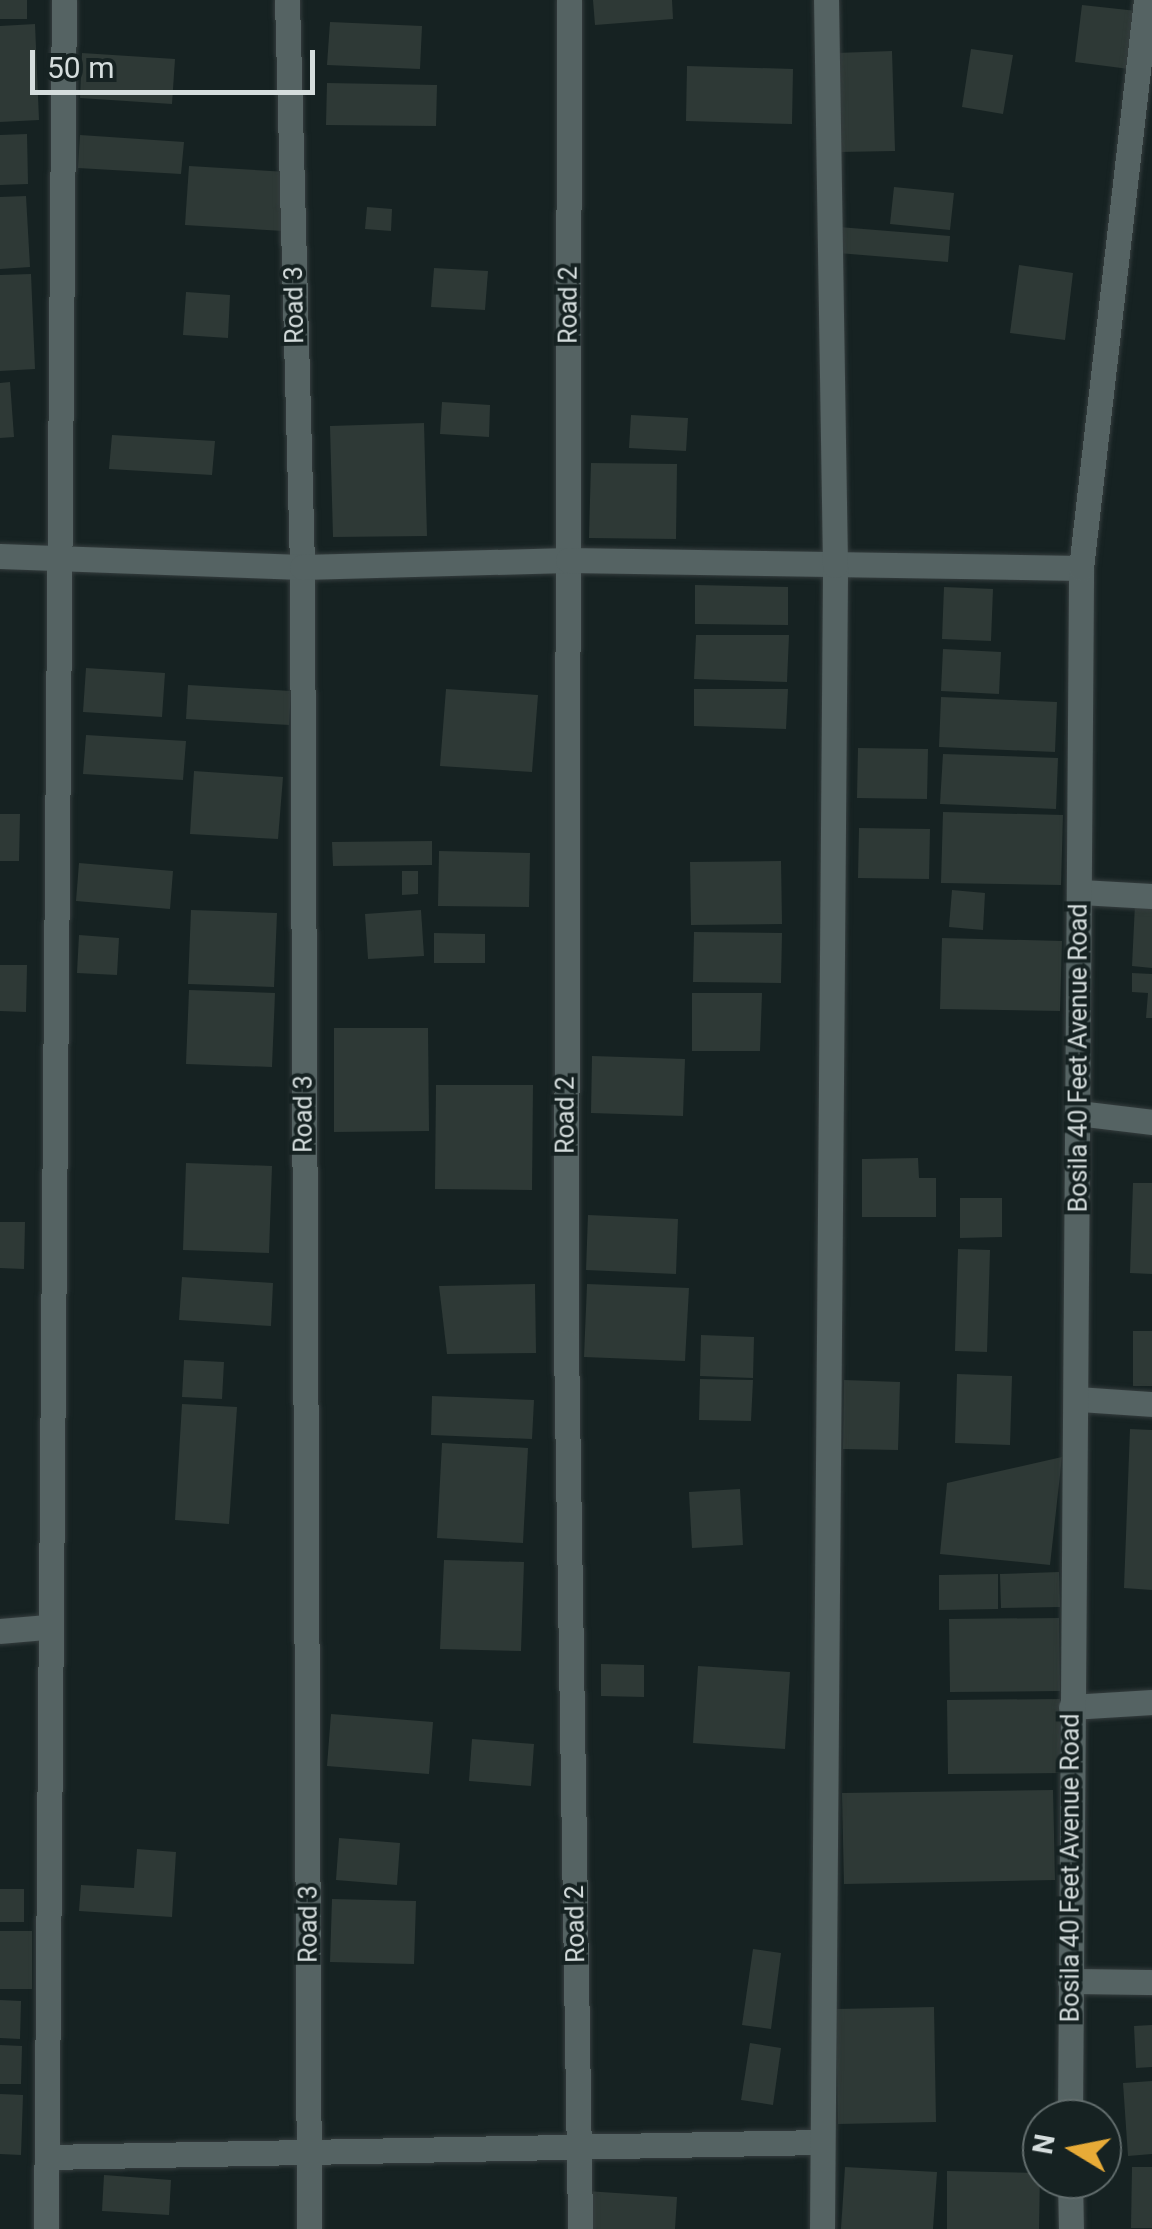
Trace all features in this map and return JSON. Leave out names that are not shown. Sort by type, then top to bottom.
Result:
[{"type":"street","points":[[46,2229],[47,1627],[64,0]]},
{"type":"street","name":"Road 3","points":[[287,0],[302,568],[309,2229]]},
{"type":"street","name":"Road 2","points":[[570,0],[566,1343],[580,2229]]},
{"type":"street","points":[[822,2229],[834,565],[826,0]]},
{"type":"street","name":"Bosila 40 Feet Avenue Road","points":[[1070,2099],[1081,568],[1146,0]]},
{"type":"street","points":[[0,556],[58,562],[302,568],[568,560],[1081,568]]},
{"type":"street","points":[[1080,892],[1152,896]]},
{"type":"street","points":[[1078,1113],[1152,1122]]},
{"type":"street","points":[[1078,1399],[1152,1404]]},
{"type":"street","points":[[0,1631],[47,1627]]},
{"type":"street","points":[[1071,1707],[1152,1702]]},
{"type":"street","points":[[1070,1981],[1152,1982]]},
{"type":"street","points":[[46,2157],[820,2142]]},
{"type":"street","points":[[1070,2199],[1070,2229]]},
{"type":"building","points":[[0,0],[27,0],[27,19],[0,19]]},
{"type":"building","points":[[593,0],[672,0],[673,19],[595,25]]},
{"type":"building","points":[[1082,5],[1137,11],[1129,69],[1075,62]]},
{"type":"building","points":[[330,22],[422,26],[420,69],[327,65]]},
{"type":"building","points":[[35,24],[39,120],[0,122],[0,26]]},
{"type":"building","points":[[971,49],[1013,55],[1003,114],[962,107]]},
{"type":"building","points":[[892,51],[895,151],[839,152],[836,53]]},
{"type":"building","points":[[82,53],[175,59],[172,104],[80,98]]},
{"type":"building","points":[[687,66],[793,69],[792,124],[686,121]]},
{"type":"building","points":[[327,83],[437,85],[436,126],[326,125]]},
{"type":"building","points":[[27,134],[28,184],[0,185],[0,135]]},
{"type":"building","points":[[80,135],[184,142],[181,174],[78,168]]},
{"type":"building","points":[[189,166],[287,172],[283,231],[185,225]]},
{"type":"building","points":[[894,187],[954,193],[950,230],[890,224]]},
{"type":"building","points":[[26,196],[30,267],[0,269],[0,197]]},
{"type":"building","points":[[367,207],[392,209],[391,231],[365,229]]},
{"type":"building","points":[[839,227],[950,236],[948,262],[838,253]]},
{"type":"building","points":[[1019,265],[1073,273],[1065,340],[1010,333]]},
{"type":"building","points":[[434,268],[488,271],[485,310],[431,307]]},
{"type":"building","points":[[31,274],[35,369],[0,371],[0,275]]},
{"type":"building","points":[[186,292],[230,295],[228,338],[183,335]]},
{"type":"building","points":[[10,382],[14,437],[0,438],[0,383]]},
{"type":"building","points":[[442,402],[490,405],[489,437],[440,434]]},
{"type":"building","points":[[631,415],[688,418],[686,451],[629,448]]},
{"type":"building","points":[[424,423],[427,536],[333,537],[330,426]]},
{"type":"building","points":[[112,435],[215,441],[212,475],[109,469]]},
{"type":"building","points":[[591,463],[677,464],[676,539],[589,538]]},
{"type":"building","points":[[695,585],[788,587],[788,625],[695,624]]},
{"type":"building","points":[[944,587],[993,589],[991,641],[942,639]]},
{"type":"building","points":[[696,635],[789,635],[787,682],[694,679]]},
{"type":"building","points":[[943,649],[1001,652],[999,694],[941,691]]},
{"type":"building","points":[[86,668],[165,673],[162,717],[83,712]]},
{"type":"building","points":[[188,685],[291,691],[289,725],[186,719]]},
{"type":"building","points":[[446,689],[538,695],[532,772],[440,766]]},
{"type":"building","points":[[694,689],[788,689],[786,729],[694,726]]},
{"type":"building","points":[[941,697],[1057,702],[1055,752],[939,747]]},
{"type":"building","points":[[86,735],[186,741],[183,780],[83,774]]},
{"type":"building","points":[[858,748],[928,749],[927,799],[857,798]]},
{"type":"building","points":[[943,754],[1058,758],[1056,809],[940,804]]},
{"type":"building","points":[[194,771],[283,777],[278,839],[190,834]]},
{"type":"building","points":[[943,812],[1063,815],[1061,885],[941,883]]},
{"type":"building","points":[[0,814],[20,814],[19,861],[0,861]]},
{"type":"building","points":[[859,828],[930,829],[929,879],[858,878]]},
{"type":"building","points":[[432,841],[432,865],[333,866],[332,842]]},
{"type":"building","points":[[439,851],[530,853],[529,907],[438,906]]},
{"type":"building","points":[[781,861],[782,924],[691,925],[690,862]]},
{"type":"building","points":[[79,863],[173,871],[170,909],[76,901]]},
{"type":"building","points":[[402,871],[418,871],[418,894],[402,895]]},
{"type":"building","points":[[952,890],[985,893],[983,930],[949,927]]},
{"type":"building","points":[[1135,904],[1152,905],[1152,968],[1132,966]]},
{"type":"building","points":[[191,910],[277,913],[274,987],[188,984]]},
{"type":"building","points":[[421,910],[424,956],[368,959],[365,914]]},
{"type":"building","points":[[694,932],[782,933],[781,983],[693,982]]},
{"type":"building","points":[[434,933],[485,934],[485,963],[434,963]]},
{"type":"building","points":[[79,935],[119,938],[117,975],[77,973]]},
{"type":"building","points":[[942,938],[1062,941],[1060,1011],[940,1009]]},
{"type":"building","points":[[0,965],[27,965],[26,1012],[0,1011]]},
{"type":"building","points":[[1132,973],[1152,974],[1152,1018],[1146,1018],[1148,993],[1132,992]]},
{"type":"building","points":[[189,990],[275,993],[272,1067],[186,1064]]},
{"type":"building","points":[[692,993],[762,993],[760,1051],[692,1051]]},
{"type":"building","points":[[334,1028],[428,1028],[429,1131],[334,1132]]},
{"type":"building","points":[[592,1056],[685,1059],[683,1116],[591,1113]]},
{"type":"building","points":[[436,1085],[533,1085],[532,1190],[435,1189]]},
{"type":"building","points":[[918,1158],[919,1178],[936,1178],[936,1217],[862,1217],[862,1159]]},
{"type":"building","points":[[186,1163],[272,1166],[269,1253],[183,1250]]},
{"type":"building","points":[[1133,1183],[1152,1183],[1152,1274],[1130,1273]]},
{"type":"building","points":[[960,1198],[1002,1198],[1002,1237],[960,1238]]},
{"type":"building","points":[[588,1215],[678,1219],[676,1274],[586,1270]]},
{"type":"building","points":[[0,1222],[25,1222],[24,1269],[0,1268]]},
{"type":"building","points":[[958,1249],[990,1250],[987,1352],[955,1351]]},
{"type":"building","points":[[182,1277],[273,1283],[271,1326],[179,1320]]},
{"type":"building","points":[[535,1284],[536,1353],[447,1354],[439,1286]]},
{"type":"building","points":[[587,1284],[689,1288],[685,1361],[584,1357]]},
{"type":"building","points":[[1133,1331],[1152,1331],[1152,1386],[1133,1386]]},
{"type":"building","points":[[701,1335],[754,1337],[753,1378],[700,1376]]},
{"type":"building","points":[[184,1360],[224,1362],[222,1399],[182,1397]]},
{"type":"building","points":[[957,1374],[1012,1376],[1010,1445],[955,1443]]},
{"type":"building","points":[[700,1379],[753,1380],[751,1421],[699,1420]]},
{"type":"building","points":[[844,1380],[900,1382],[898,1450],[843,1449]]},
{"type":"building","points":[[432,1396],[534,1400],[532,1439],[431,1435]]},
{"type":"building","points":[[182,1404],[237,1407],[229,1524],[175,1520]]},
{"type":"building","points":[[1130,1429],[1152,1430],[1152,1590],[1124,1588]]},
{"type":"building","points":[[442,1443],[528,1448],[523,1543],[437,1538]]},
{"type":"building","points":[[1062,1457],[1050,1565],[940,1554],[947,1483]]},
{"type":"building","points":[[740,1489],[743,1545],[692,1548],[689,1492]]},
{"type":"building","points":[[444,1560],[524,1562],[521,1651],[440,1649]]},
{"type":"building","points":[[1059,1572],[1060,1607],[1001,1608],[1000,1574]]},
{"type":"building","points":[[998,1574],[998,1609],[939,1610],[939,1575]]},
{"type":"building","points":[[1059,1618],[1060,1691],[950,1692],[949,1619]]},
{"type":"building","points":[[601,1664],[644,1665],[644,1697],[601,1696]]},
{"type":"building","points":[[698,1666],[790,1672],[785,1749],[693,1743]]},
{"type":"building","points":[[1060,1699],[1061,1773],[948,1774],[947,1700]]},
{"type":"building","points":[[331,1714],[433,1722],[429,1774],[327,1766]]},
{"type":"building","points":[[472,1739],[534,1744],[531,1786],[469,1781]]},
{"type":"building","points":[[1053,1790],[1055,1880],[844,1884],[842,1793]]},
{"type":"building","points":[[339,1838],[400,1843],[397,1885],[336,1880]]},
{"type":"building","points":[[137,1849],[176,1852],[172,1917],[79,1911],[81,1885],[134,1888]]},
{"type":"building","points":[[0,1889],[24,1889],[24,1922],[0,1922]]},
{"type":"building","points":[[332,1899],[416,1901],[414,1964],[330,1962]]},
{"type":"building","points":[[0,1931],[32,1931],[32,1989],[0,1989]]},
{"type":"building","points":[[753,1949],[781,1953],[771,2029],[742,2025]]},
{"type":"building","points":[[0,2000],[21,2001],[20,2039],[0,2038]]},
{"type":"building","points":[[934,2007],[936,2122],[838,2124],[836,2009]]},
{"type":"building","points":[[1152,2025],[1152,2067],[1136,2068],[1134,2026]]},
{"type":"building","points":[[750,2043],[781,2048],[773,2105],[741,2100]]},
{"type":"building","points":[[0,2045],[22,2046],[21,2084],[0,2084]]},
{"type":"building","points":[[1152,2081],[1152,2154],[1128,2156],[1123,2083]]},
{"type":"building","points":[[0,2094],[23,2095],[21,2155],[0,2154]]},
{"type":"building","points":[[845,2167],[937,2172],[933,2229],[841,2229]]},
{"type":"building","points":[[1132,2167],[1152,2167],[1152,2228],[1131,2228]]},
{"type":"building","points":[[947,2171],[1022,2173],[1022,2199],[1040,2199],[1039,2229],[947,2229]]},
{"type":"building","points":[[104,2175],[171,2180],[169,2215],[102,2211]]},
{"type":"building","points":[[586,2191],[677,2197],[675,2229],[583,2229]]}]
